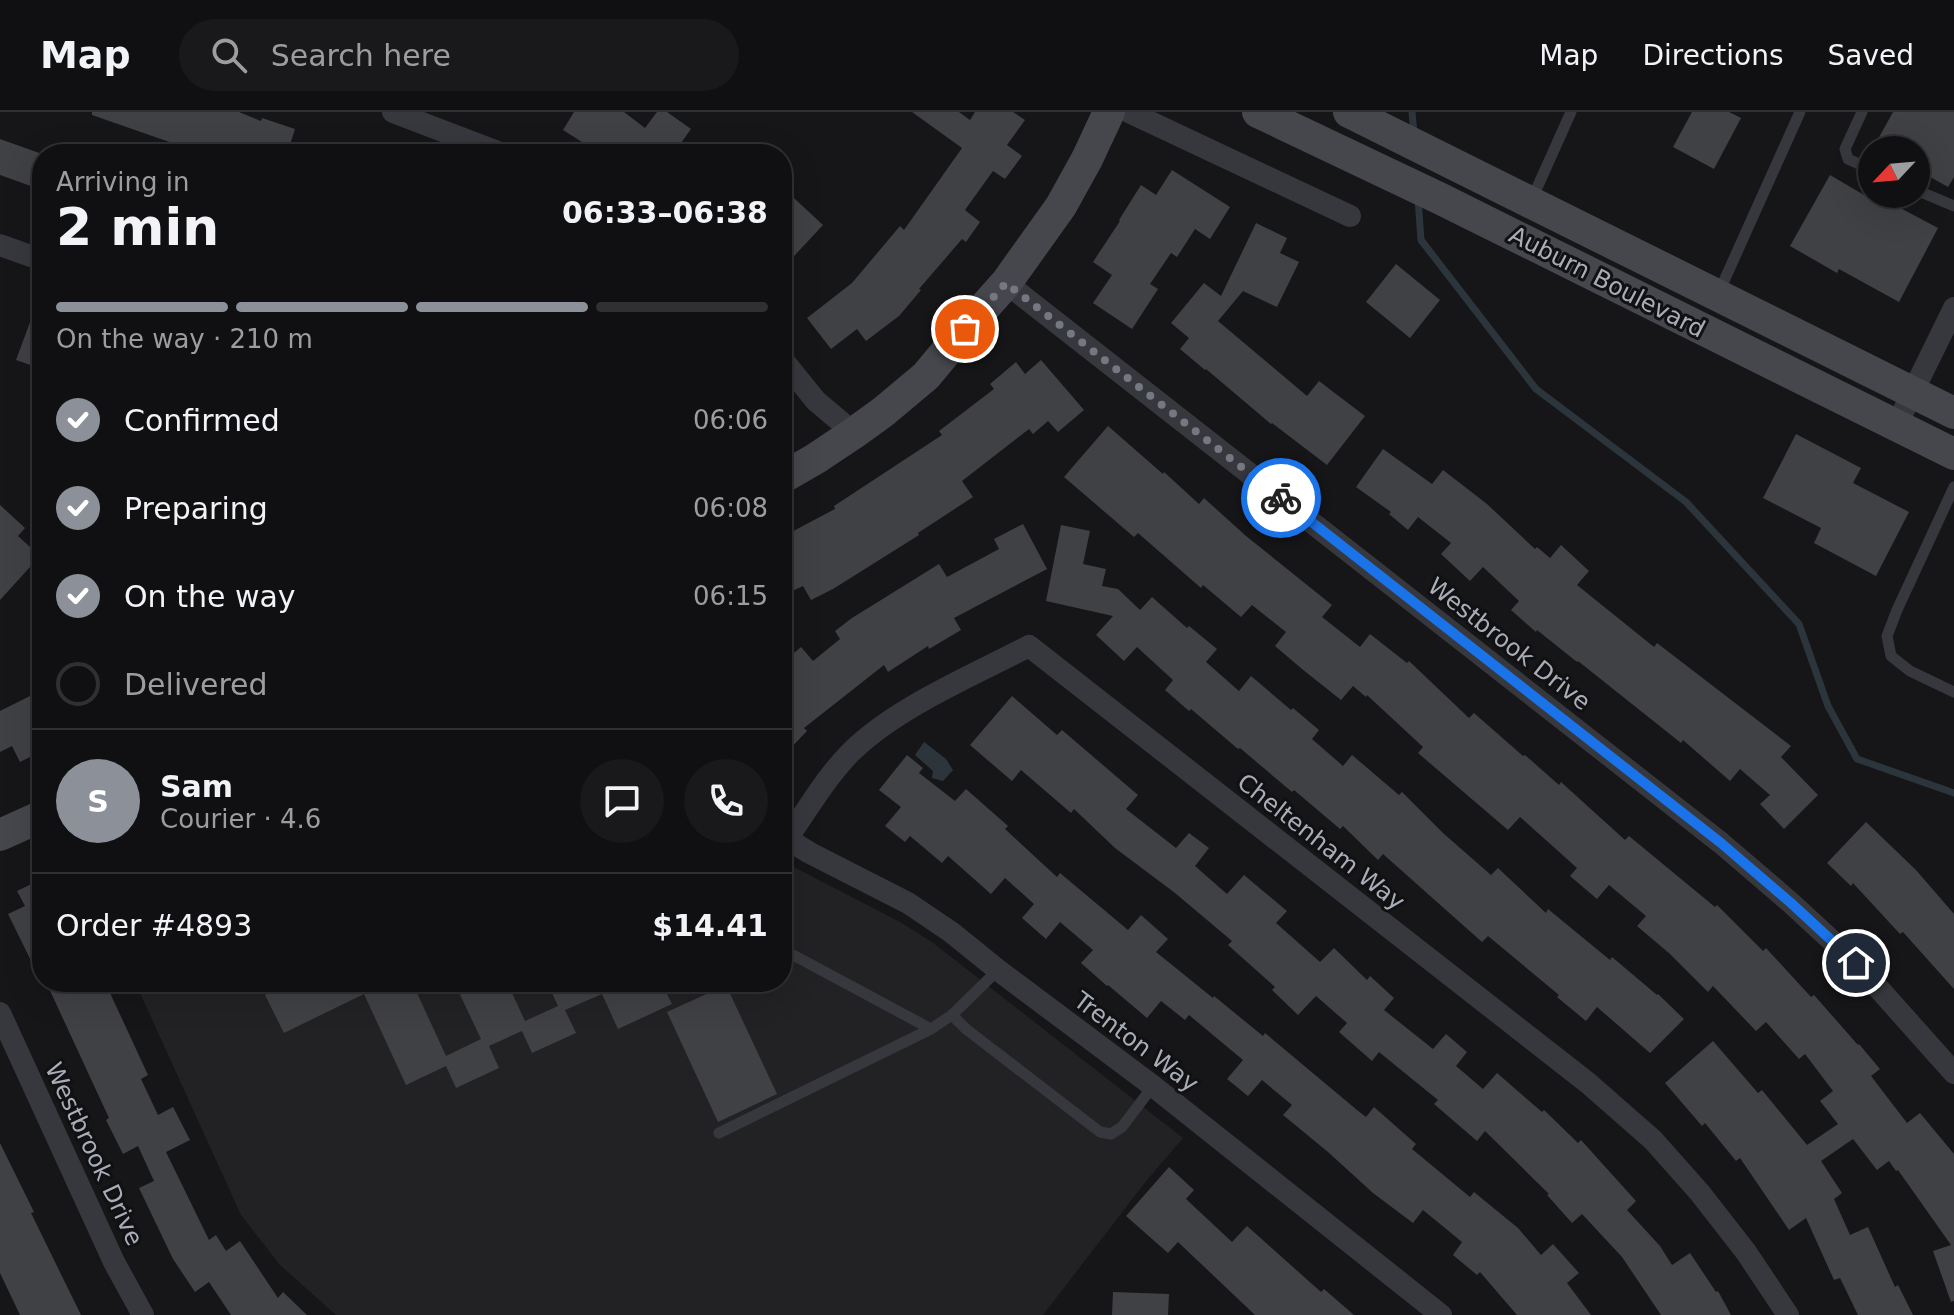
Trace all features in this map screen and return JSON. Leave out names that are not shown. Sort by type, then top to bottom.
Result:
[{"type":"main road","points":[[792,472],[854,433],[926,376],[1006,283],[1061,206],[1109,112]]},
{"type":"main road","name":"Auburn Boulevard","points":[[1258,112],[1954,454]]},
{"type":"main road","name":"Auburn Boulevard","points":[[1349,112],[1954,413]]},
{"type":"main road","points":[[0,835],[32,821]]},
{"type":"street","points":[[393,112],[452,144]]},
{"type":"street","points":[[1129,112],[1350,216]]},
{"type":"street","points":[[0,245],[32,256]]},
{"type":"street","name":"Westbrook Drive","points":[[1006,283],[1721,843],[1856,963],[1954,1073]]},
{"type":"street","points":[[1896,426],[1954,308]]},
{"type":"street","points":[[792,371],[816,401],[854,433]]},
{"type":"street","name":"Cheltenham Way","points":[[792,828],[850,753],[880,727],[1029,646],[1588,1083],[1653,1140],[1746,1252],[1788,1315]]},
{"type":"street","name":"Trenton Way","points":[[792,841],[908,903],[951,932],[1153,1086],[1441,1315]]},
{"type":"street","name":"Westbrook Drive","points":[[0,1013],[114,1262],[143,1315]]},
{"type":"lane","points":[[1531,203],[1571,112]]},
{"type":"lane","points":[[1718,296],[1800,112]]},
{"type":"lane","points":[[1858,164],[1848,159],[1845,149],[1862,112]]},
{"type":"lane","points":[[1930,196],[1954,206]]},
{"type":"lane","points":[[1954,487],[1887,636],[1891,656],[1910,671],[1954,692]]},
{"type":"lane","points":[[792,954],[931,1029]]},
{"type":"lane","points":[[719,1133],[931,1029],[952,1015],[998,970]]},
{"type":"lane","points":[[952,1015],[1100,1132],[1111,1134],[1122,1127],[1153,1086]]},
{"type":"shaded area","points":[[924,742],[946,759],[953,770],[943,781],[932,778],[933,771],[915,755]]},
{"type":"shaded area","points":[[792,866],[932,942],[1183,1138],[1043,1315],[336,1315],[280,1265],[241,1215],[140,992],[792,992]]},
{"type":"building","points":[[92,112],[239,112],[295,129],[290,144],[175,144],[92,115]]},
{"type":"building","points":[[574,112],[624,112],[645,128],[657,112],[667,112],[691,129],[680,144],[585,144],[563,130]]},
{"type":"building","points":[[912,112],[959,112],[970,120],[975,112],[1013,112],[1025,120],[1007,145],[1022,156],[1005,179],[993,171],[965,210],[980,222],[966,242],[962,239],[899,316],[866,341],[857,329],[831,349],[807,318],[852,283],[900,226],[904,230],[962,148]]},
{"type":"building","points":[[1692,112],[1729,112],[1741,118],[1714,169],[1673,147]]},
{"type":"building","points":[[1893,112],[1954,112],[1954,177],[1948,187],[1930,177],[1930,136],[1880,136]]},
{"type":"building","points":[[0,139],[32,150],[32,186],[0,175]]},
{"type":"building","points":[[1172,170],[1230,207],[1210,239],[1195,229],[1177,257],[1171,253],[1150,284],[1158,289],[1132,329],[1093,303],[1112,275],[1093,262],[1141,185],[1156,195]]},
{"type":"building","points":[[1830,175],[1858,191],[1858,208],[1900,208],[1938,228],[1899,302],[1839,269],[1837,273],[1790,246]]},
{"type":"building","points":[[792,196],[823,225],[792,258]]},
{"type":"building","points":[[1256,223],[1287,238],[1280,253],[1299,262],[1277,307],[1243,291],[1218,321],[1307,396],[1319,381],[1365,416],[1327,465],[1271,424],[1180,349],[1189,338],[1171,323],[1204,283],[1221,296]]},
{"type":"building","points":[[1396,264],[1440,300],[1410,338],[1366,302]]},
{"type":"building","points":[[32,317],[32,366],[16,360]]},
{"type":"building","points":[[1041,360],[1084,410],[1058,432],[1048,421],[1033,434],[1029,429],[962,481],[973,497],[833,589],[811,600],[803,586],[792,591],[792,532],[835,509],[834,506],[942,435],[939,431],[994,389],[990,384],[1016,362],[1025,374]]},
{"type":"building","points":[[1108,426],[1199,504],[1204,498],[1332,605],[1322,617],[1360,647],[1370,634],[1407,663],[1409,661],[1469,718],[1474,713],[1559,785],[1561,782],[1625,840],[1629,836],[1715,907],[1717,905],[1763,951],[1766,948],[1811,997],[1814,995],[1880,1069],[1871,1076],[1907,1123],[1920,1113],[1954,1154],[1954,1301],[1951,1302],[1933,1251],[1951,1245],[1898,1170],[1889,1161],[1877,1170],[1853,1139],[1821,1161],[1842,1193],[1834,1199],[1850,1235],[1868,1227],[1895,1287],[1898,1285],[1913,1315],[1858,1315],[1840,1278],[1834,1280],[1806,1218],[1789,1230],[1740,1158],[1736,1161],[1705,1123],[1702,1126],[1665,1083],[1713,1041],[1758,1093],[1762,1090],[1807,1145],[1838,1124],[1820,1101],[1833,1091],[1805,1054],[1799,1059],[1766,1022],[1756,1031],[1713,986],[1708,992],[1637,926],[1646,916],[1609,885],[1597,899],[1570,876],[1577,868],[1520,817],[1508,830],[1418,753],[1423,747],[1367,695],[1353,686],[1341,700],[1302,669],[1275,646],[1286,632],[1252,605],[1241,617],[1203,585],[1201,588],[1138,533],[1134,537],[1064,477]]},
{"type":"building","points":[[1796,434],[1861,468],[1853,483],[1909,512],[1876,576],[1814,543],[1821,528],[1763,498]]},
{"type":"building","points":[[1383,449],[1432,484],[1443,470],[1487,504],[1535,549],[1537,547],[1550,558],[1561,545],[1589,571],[1577,585],[1654,647],[1657,643],[1791,746],[1781,757],[1818,795],[1784,829],[1760,804],[1770,795],[1740,769],[1730,781],[1683,740],[1681,743],[1578,661],[1536,632],[1511,610],[1519,601],[1483,567],[1470,581],[1441,554],[1451,543],[1418,517],[1408,530],[1389,514],[1391,512],[1356,487]]},
{"type":"building","points":[[0,505],[25,528],[18,536],[32,549],[32,565],[0,600]]},
{"type":"building","points":[[1023,524],[1047,569],[954,618],[961,630],[929,649],[928,646],[888,672],[884,665],[804,728],[807,731],[792,747],[792,655],[801,647],[813,661],[840,639],[835,631],[852,618],[939,564],[947,577],[999,549],[994,539]]},
{"type":"building","points":[[1061,525],[1090,531],[1083,564],[1106,569],[1102,586],[1118,589],[1140,610],[1152,597],[1217,649],[1206,662],[1239,691],[1251,676],[1319,730],[1312,739],[1343,766],[1352,755],[1399,795],[1402,792],[1491,875],[1498,868],[1546,913],[1548,909],[1610,960],[1612,957],[1684,1019],[1650,1053],[1597,1007],[1586,1021],[1488,936],[1482,942],[1383,854],[1378,860],[1343,826],[1340,829],[1191,709],[1189,711],[1165,690],[1173,680],[1137,647],[1124,661],[1096,635],[1113,616],[1046,601]]},
{"type":"building","points":[[32,695],[32,756],[20,762],[12,746],[0,752],[0,711]]},
{"type":"building","points":[[1012,696],[1057,735],[1062,730],[1138,795],[1126,809],[1176,848],[1189,833],[1209,848],[1195,866],[1227,894],[1244,875],[1287,911],[1276,923],[1320,962],[1334,948],[1367,980],[1370,976],[1394,998],[1384,1010],[1433,1049],[1446,1034],[1467,1052],[1456,1066],[1483,1089],[1497,1073],[1542,1112],[1544,1110],[1578,1143],[1581,1140],[1636,1201],[1627,1210],[1660,1246],[1672,1265],[1690,1253],[1731,1315],[1661,1315],[1622,1257],[1582,1214],[1572,1223],[1549,1194],[1485,1131],[1477,1141],[1434,1104],[1438,1100],[1379,1052],[1372,1061],[1339,1032],[1347,1023],[1316,996],[1298,1015],[1272,990],[1275,987],[1228,945],[1232,941],[1115,848],[1074,809],[1071,813],[1021,770],[1012,781],[970,745]]},
{"type":"building","points":[[907,755],[923,768],[919,773],[955,801],[966,789],[1008,826],[1005,829],[1057,877],[1060,873],[1128,930],[1141,915],[1168,939],[1156,952],[1263,1036],[1265,1033],[1366,1117],[1374,1107],[1416,1144],[1412,1149],[1470,1197],[1474,1192],[1518,1228],[1541,1255],[1553,1244],[1579,1273],[1567,1283],[1591,1315],[1517,1315],[1480,1272],[1477,1275],[1453,1255],[1462,1242],[1423,1210],[1413,1223],[1373,1193],[1283,1115],[1292,1105],[1262,1080],[1248,1096],[1227,1079],[1243,1060],[1189,1015],[1185,1020],[1161,1001],[1147,1018],[1081,963],[1093,950],[1060,922],[1046,939],[1022,918],[1034,904],[1005,878],[991,894],[948,856],[942,863],[910,836],[905,842],[885,826],[901,807],[879,790]]},
{"type":"building","points":[[1866,822],[1916,870],[1954,914],[1954,989],[1903,932],[1900,934],[1853,883],[1851,886],[1827,863]]},
{"type":"building","points":[[32,884],[32,963],[8,914],[25,906],[17,891]]},
{"type":"building","points":[[51,992],[110,992],[148,1075],[141,1079],[158,1115],[173,1107],[190,1140],[166,1152],[209,1240],[216,1235],[226,1251],[240,1241],[278,1298],[283,1292],[307,1315],[231,1315],[209,1282],[195,1292],[173,1259],[139,1188],[154,1181],[138,1146],[123,1154],[106,1120],[109,1118]]},
{"type":"building","points":[[271,992],[417,992],[446,1056],[481,1039],[459,992],[512,992],[525,1021],[558,1006],[552,992],[666,992],[672,1004],[618,1029],[602,994],[565,1010],[576,1033],[532,1053],[522,1031],[489,1046],[499,1068],[456,1088],[446,1066],[406,1085],[364,994],[284,1033],[265,995]]},
{"type":"building","points":[[711,992],[729,992],[777,1094],[718,1122],[667,1012]]},
{"type":"building","points":[[0,1143],[81,1315],[20,1315],[0,1273]]},
{"type":"building","points":[[1169,1167],[1194,1190],[1186,1199],[1232,1242],[1247,1226],[1321,1292],[1324,1289],[1354,1315],[1255,1315],[1178,1242],[1168,1253],[1126,1216]]},
{"type":"building","points":[[1113,1292],[1169,1294],[1168,1315],[1112,1315]]},
{"type":"waterway","points":[[1412,112],[1414,134]]},
{"type":"waterway","points":[[1418,198],[1421,240],[1536,389],[1686,502],[1799,624],[1828,706],[1857,759],[1954,793]]},
{"type":"way so far","points":[[965,329],[1006,283],[1281,498]]},
{"type":"route","points":[[1281,498],[1721,843],[1856,963]]}]
